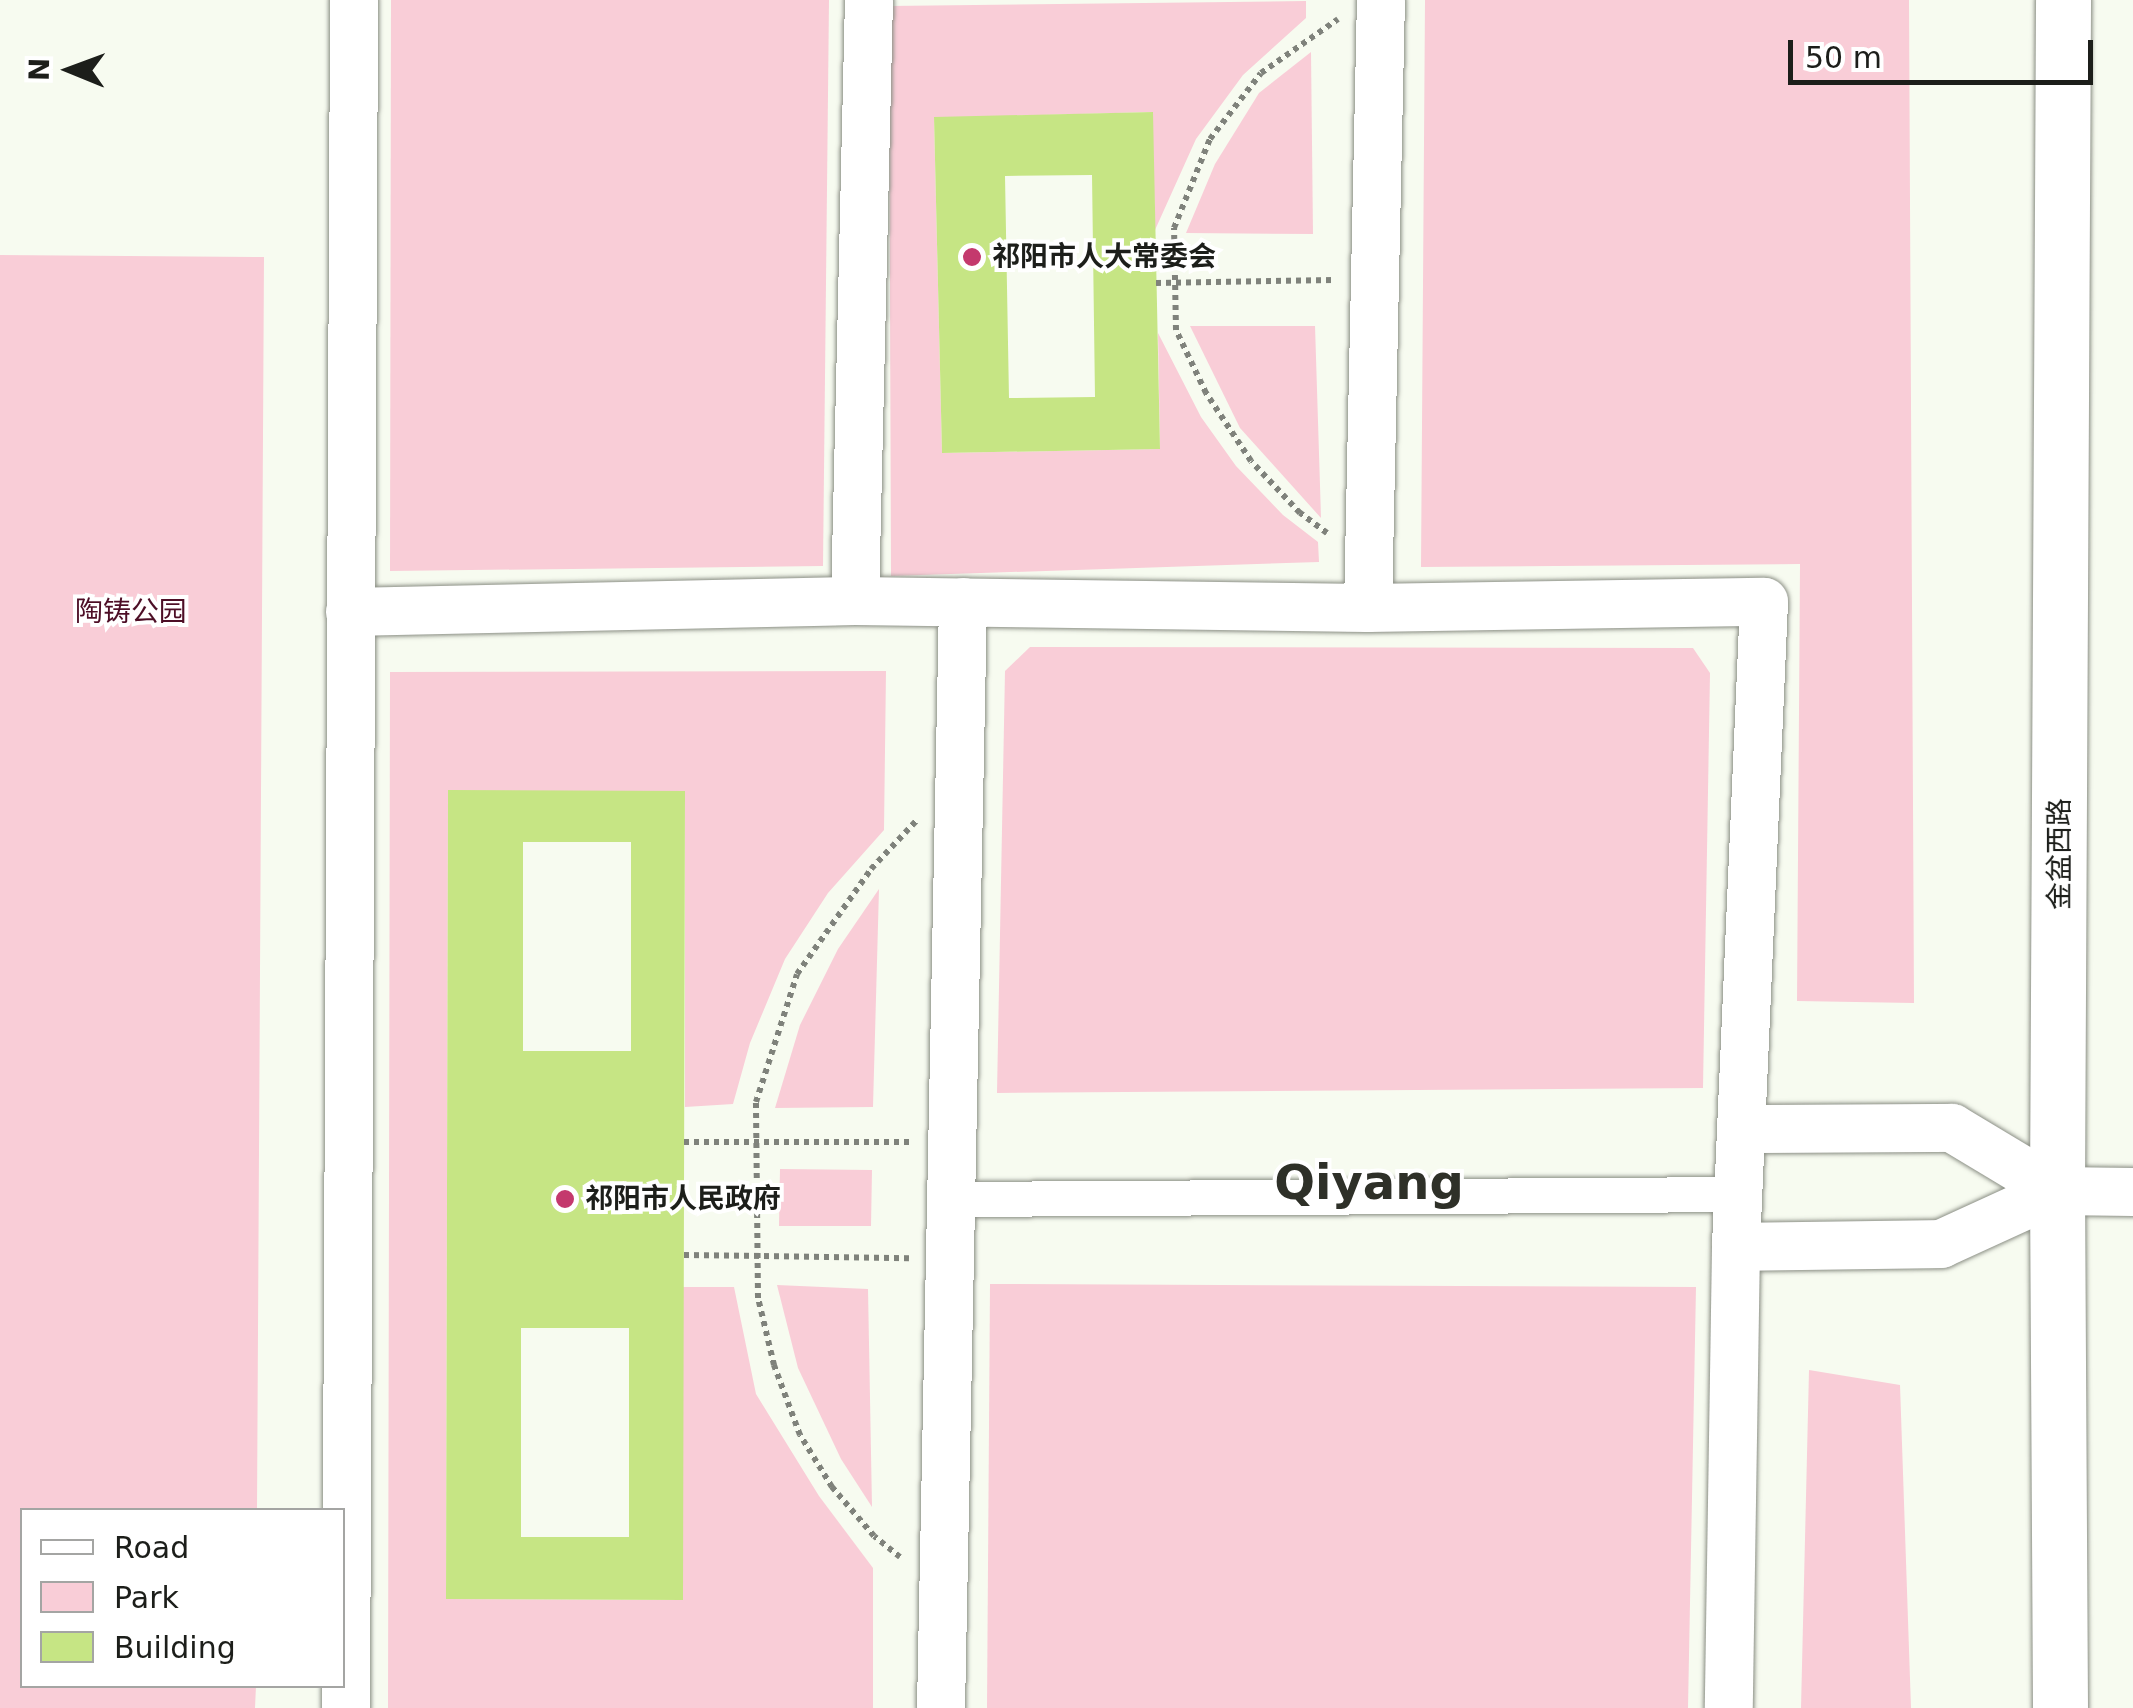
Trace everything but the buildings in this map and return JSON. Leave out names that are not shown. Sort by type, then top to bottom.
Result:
[{"type":"main road","name":"金盆西路","points":[[2060,1708],[2057,1192],[2063,0]]},
{"type":"street","points":[[346,1708],[354,0]]},
{"type":"street","points":[[855,601],[869,0]]},
{"type":"street","points":[[1368,4],[1375,279],[1368,586]]},
{"type":"street","points":[[350,612],[963,602],[1368,586],[1764,602],[1736,1247],[1729,1708]]},
{"type":"street","points":[[941,1708],[963,602]]},
{"type":"street","points":[[1742,1129],[1952,1128],[2057,1192]]},
{"type":"street","points":[[1736,1247],[1941,1244],[2057,1192],[2133,1192]]},
{"type":"street","points":[[952,1200],[1738,1194]]},
{"type":"path","points":[[1368,4],[1262,73],[1210,140],[1174,228],[1176,330],[1206,393],[1251,461],[1368,586]]},
{"type":"path","points":[[1156,283],[1375,279]]},
{"type":"path","points":[[943,1593],[869,1531],[832,1487],[800,1435],[774,1365],[762,1315],[757,1256],[756,1102],[796,974],[872,869],[960,774]]},
{"type":"path","points":[[684,1142],[952,1142]]},
{"type":"path","points":[[684,1255],[950,1258]]},
{"type":"green space","points":[[391,0],[829,0],[823,566],[390,571]]},
{"type":"green space","points":[[1425,0],[1909,0],[1914,1003],[1797,1001],[1800,564],[1421,567]]},
{"type":"green space","points":[[1306,1],[1306,18],[1243,75],[1196,139],[1155,230],[1152,112],[934,118],[942,453],[1160,449],[1158,333],[1201,417],[1236,466],[1283,515],[1318,542],[1319,562],[891,576],[889,6]]},
{"type":"green space","points":[[1311,52],[1313,234],[1186,233],[1215,164],[1259,93]]},
{"type":"green space","name":"陶铸公园","points":[[0,255],[264,257],[257,1508],[20,1508],[20,1688],[256,1688],[255,1708],[0,1708]]},
{"type":"green space","points":[[1190,326],[1315,326],[1321,518],[1240,428]]},
{"type":"green space","points":[[1030,647],[1693,648],[1710,673],[1703,1088],[997,1093],[1005,671]]},
{"type":"green space","points":[[886,671],[884,830],[828,893],[785,959],[750,1043],[733,1104],[685,1107],[685,791],[448,791],[446,1599],[683,1600],[683,1287],[734,1287],[756,1394],[819,1496],[873,1568],[873,1708],[388,1708],[390,672]]},
{"type":"green space","points":[[879,889],[873,1107],[775,1108],[800,1025],[838,949]]},
{"type":"green space","points":[[780,1169],[872,1170],[871,1226],[779,1226]]},
{"type":"green space","points":[[990,1284],[1696,1287],[1688,1708],[987,1708]]},
{"type":"green space","points":[[777,1285],[868,1289],[872,1507],[841,1459],[798,1368]]},
{"type":"green space","points":[[1809,1370],[1900,1385],[1911,1708],[1801,1708]]},
{"type":"place","name":"祁阳市人大常委会","points":[[972,257]]},
{"type":"place","name":"祁阳市人民政府","points":[[565,1199]]},
{"type":"district","name":"Qiyang","points":[[1369,1183]]}]
